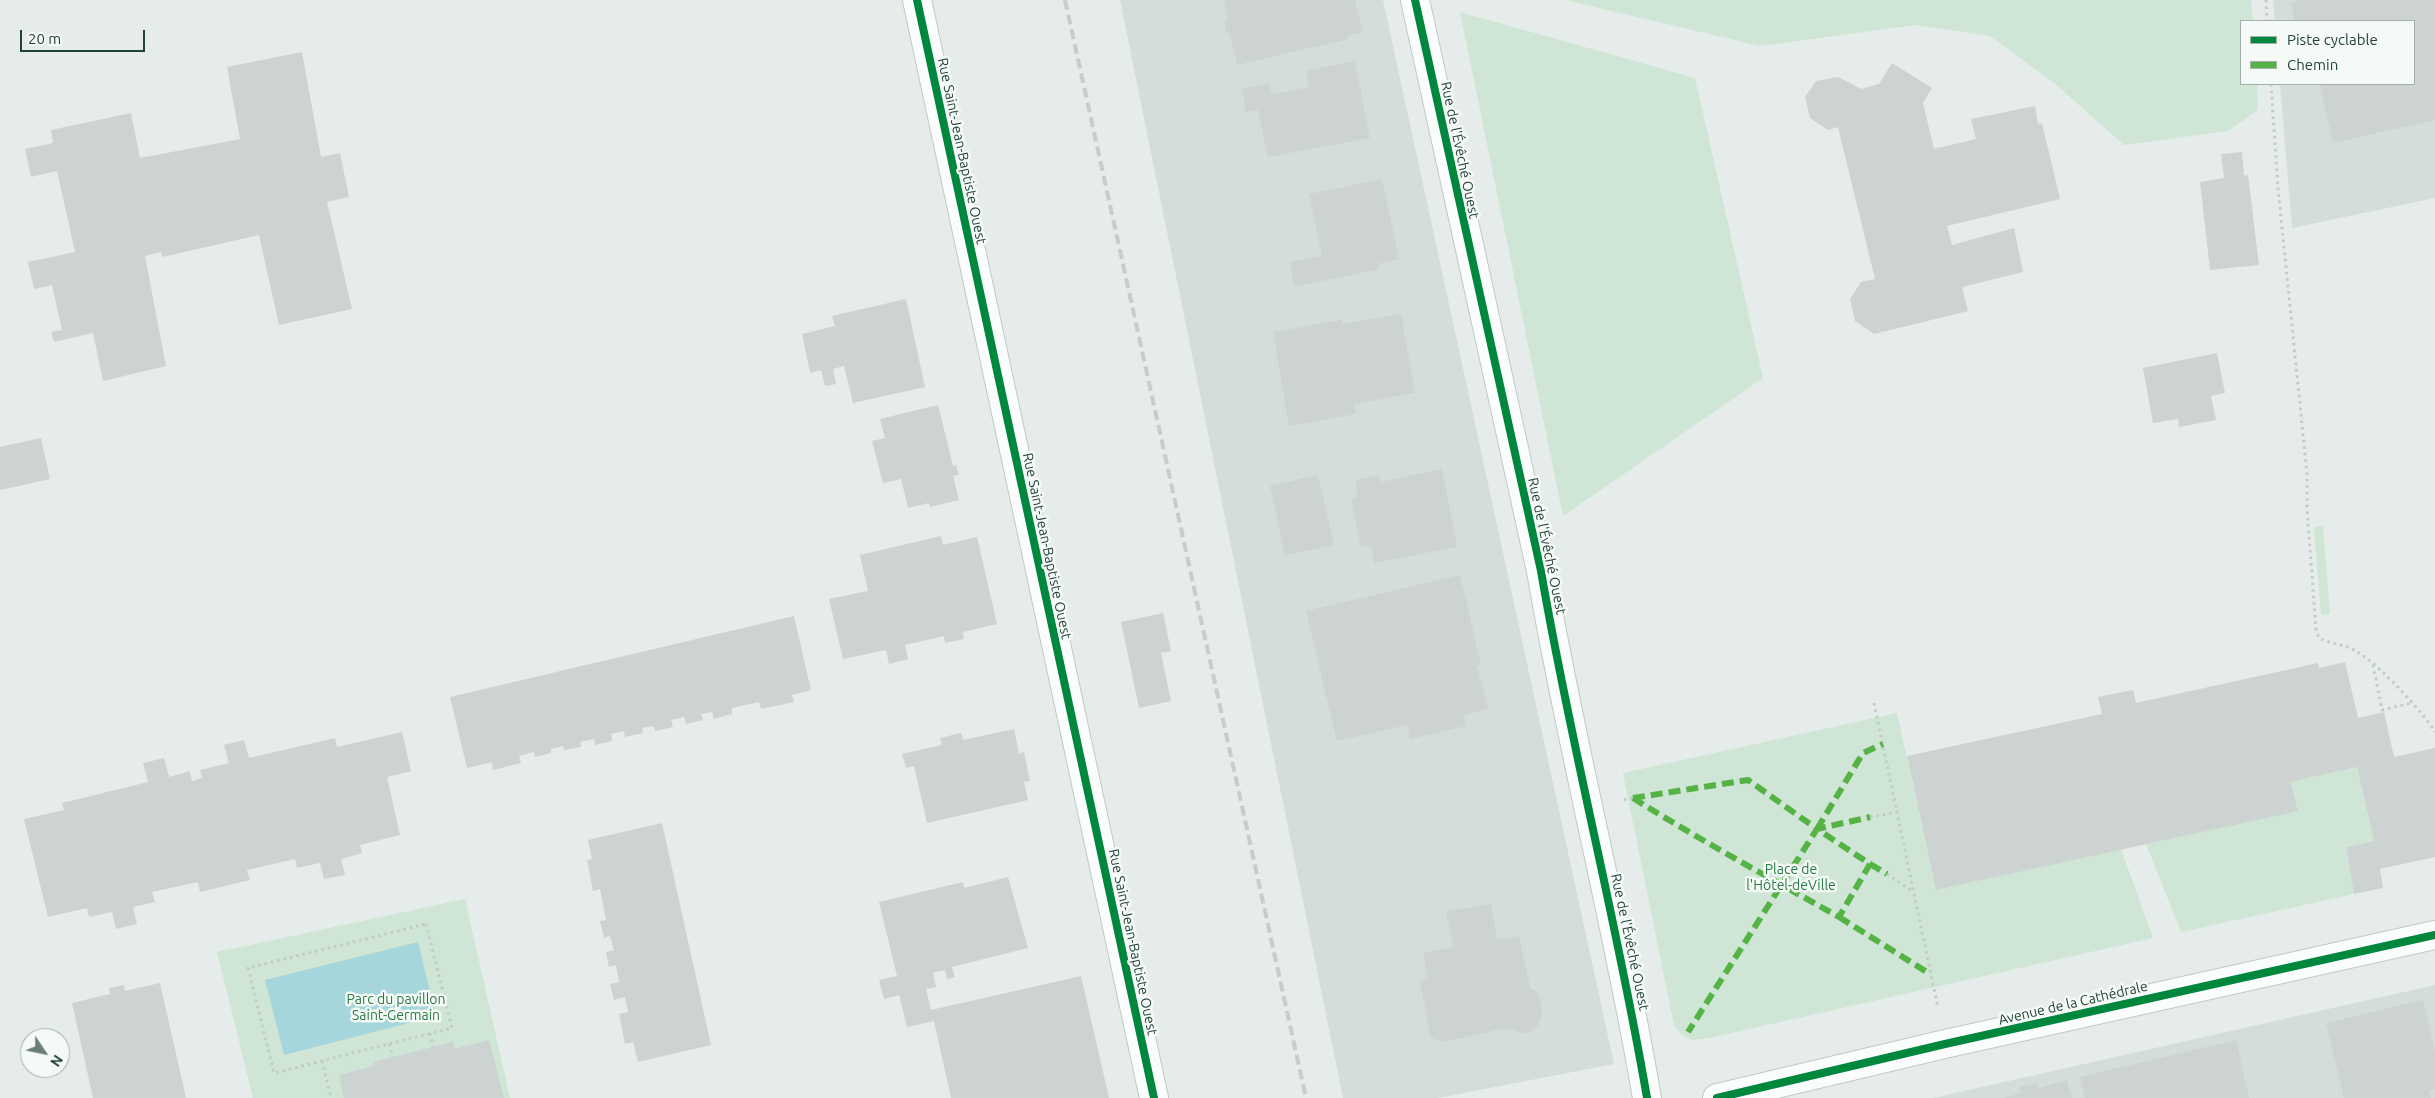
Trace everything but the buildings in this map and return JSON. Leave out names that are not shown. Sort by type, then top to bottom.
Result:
[{"type":"street","name":"Rue Saint-Jean-Baptiste Ouest","points":[[917,0],[1154,1098]]},
{"type":"street","name":"Rue de l'Évêché Ouest","points":[[1415,0],[1541,571],[1557,666],[1591,815],[1647,1098]]},
{"type":"street","name":"Avenue de la Cathédrale","points":[[1717,1098],[1945,1044],[2435,935]]},
{"type":"path","points":[[2266,0],[2267,20]]},
{"type":"path","points":[[2271,85],[2278,188],[2307,474],[2306,508],[2314,619],[2319,638],[2360,653],[2412,703],[2429,721],[2435,732]]},
{"type":"path","points":[[2373,664],[2382,710],[2412,703]]},
{"type":"path","points":[[1874,703],[1945,1044]]},
{"type":"path","points":[[1870,817],[1897,812]]},
{"type":"path","points":[[1887,874],[1913,892]]},
{"type":"path","points":[[426,924],[452,1028],[389,1044],[274,1073],[248,968],[426,924]]},
{"type":"path","points":[[430,1033],[433,1047]]},
{"type":"path","points":[[389,1044],[393,1057]]},
{"type":"path","points":[[322,1061],[332,1098]]},
{"type":"shaded area","points":[[1120,0],[1383,0],[1614,1064],[1438,1098],[1343,1098]]},
{"type":"shaded area","points":[[2273,0],[2435,0],[2435,198],[2292,228],[2280,85],[2415,85],[2415,20],[2275,20]]},
{"type":"shaded area","points":[[2435,985],[2435,1098],[1933,1098]]},
{"type":"green space","points":[[1565,0],[2251,0],[2253,20],[2240,20],[2240,85],[2257,85],[2258,110],[2228,131],[2124,145],[2053,82],[1990,36],[1916,25],[1760,46]]},
{"type":"green space","points":[[1460,12],[1695,78],[1763,378],[1563,516]]},
{"type":"green space","points":[[2323,526],[2330,614],[2321,615],[2314,527]]},
{"type":"green space","name":"Place de l'Hôtel-deVille","points":[[1897,713],[1936,890],[2121,849],[2153,938],[1709,1038],[1692,1040],[1681,1034],[1674,1025],[1623,773]]},
{"type":"green space","points":[[2357,767],[2374,841],[2346,847],[2354,894],[2181,932],[2146,844],[2298,810],[2291,782]]},
{"type":"green space","name":"Parc du pavillon Saint-Germain","points":[[465,899],[510,1098],[253,1098],[217,952]]},
{"type":"water","points":[[418,942],[436,1016],[284,1055],[265,980]]},
{"type":"railway","points":[[1065,0],[1306,1098]]},
{"type":"marked path","points":[[1817,829],[1863,753],[1883,744]]},
{"type":"marked path","points":[[1633,798],[1748,780],[1817,829],[1870,817]]},
{"type":"marked path","points":[[1633,798],[1709,844],[1761,873],[1787,888],[1813,902],[1839,917],[1870,864],[1817,829],[1688,1032]]},
{"type":"marked path","points":[[1870,864],[1887,874]]},
{"type":"marked path","points":[[1839,917],[1930,974]]},
{"type":"cycle path","points":[[917,0],[1154,1098]]},
{"type":"cycle path","points":[[1415,0],[1541,571],[1566,703],[1622,966],[1647,1098]]},
{"type":"cycle path","points":[[1717,1098],[1945,1044],[2435,935]]}]
